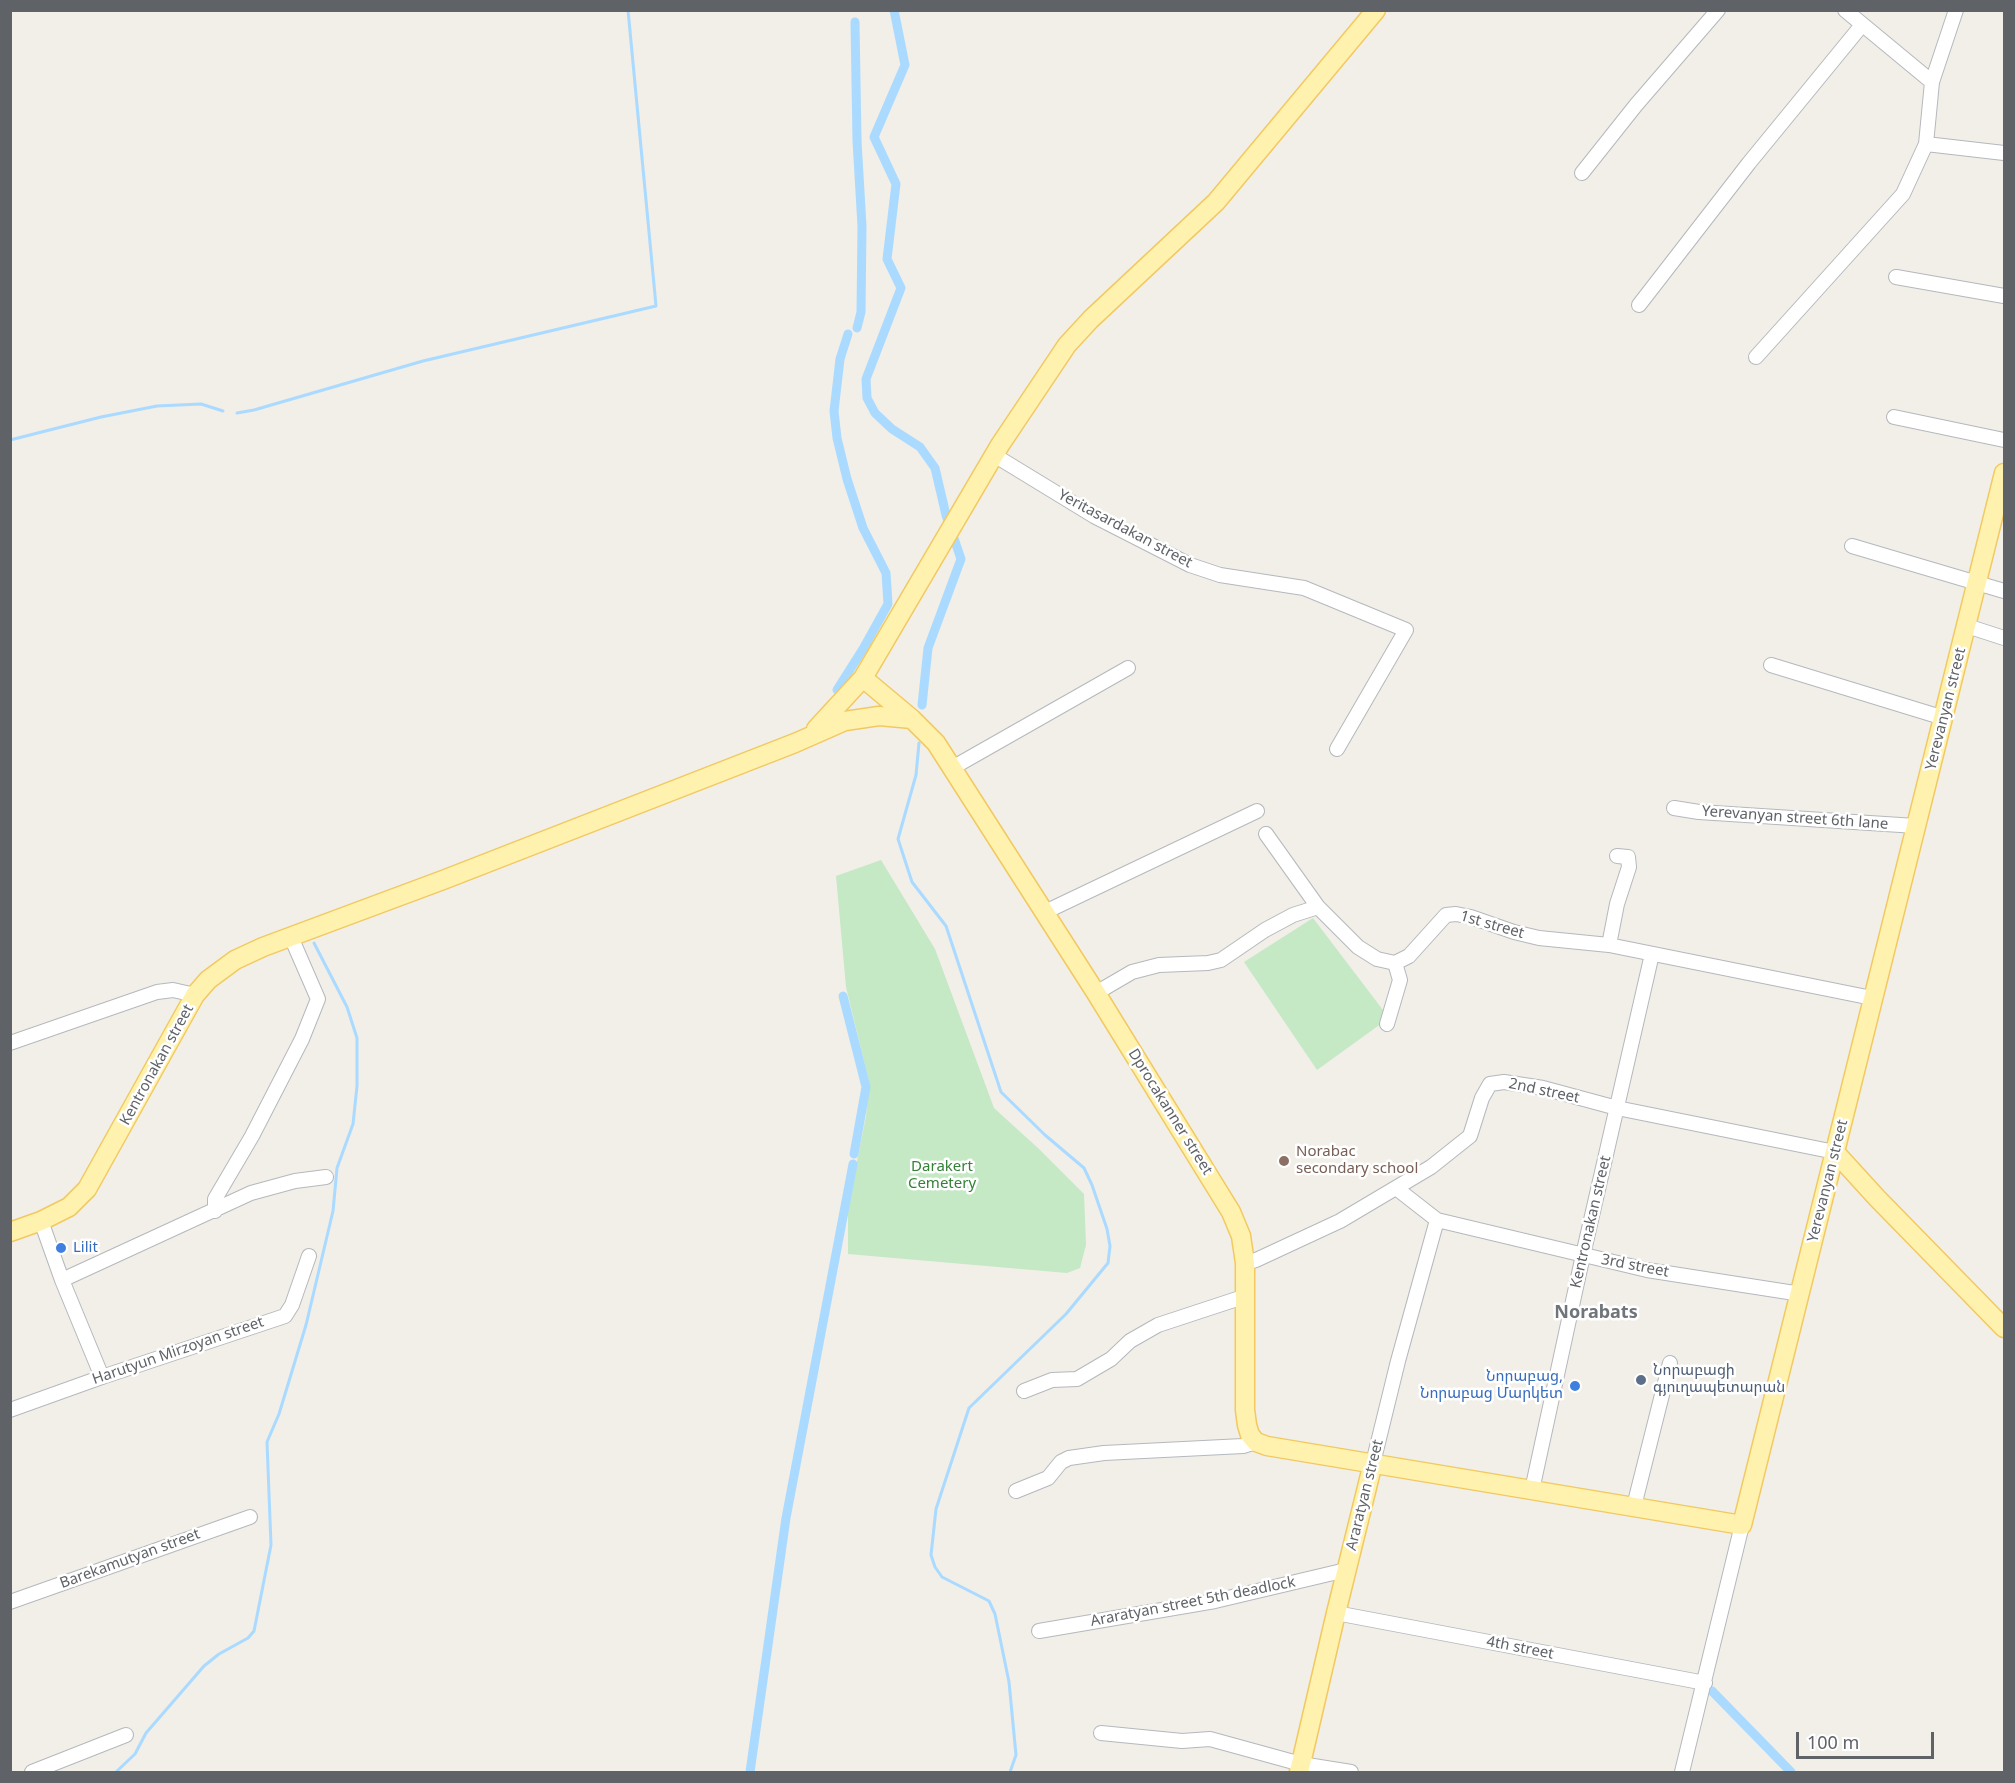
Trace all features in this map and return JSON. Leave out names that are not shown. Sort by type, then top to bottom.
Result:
[{"type":"main road","points":[[811,735],[863,678],[994,455],[1067,345],[1091,319],[1216,202],[1376,10]]},
{"type":"main road","name":"Yerevanyan street","points":[[1742,1525],[2004,473]]},
{"type":"main road","name":"Dprocakanner street","points":[[863,678],[912,718],[936,743],[1096,993],[1231,1212],[1241,1236],[1245,1263],[1245,1410],[1246,1425],[1256,1442]]},
{"type":"main road","name":"Kentronakan street","points":[[10,1232],[41,1221],[69,1207],[87,1189],[195,995],[208,980],[235,960],[795,743],[845,721],[879,716],[912,718]]},
{"type":"main road","points":[[1835,1152],[2004,1328]]},
{"type":"main road","points":[[1256,1442],[1267,1446],[1742,1525]]},
{"type":"main road","name":"Araratyan street","points":[[1300,1768],[1335,1613],[1373,1463]]},
{"type":"street","points":[[1582,173],[1636,105],[1718,10]]},
{"type":"street","points":[[1845,10],[1932,82]]},
{"type":"street","points":[[1756,357],[1903,194],[1926,144],[1932,82],[1956,10]]},
{"type":"street","points":[[1639,305],[1862,25]]},
{"type":"street","points":[[1926,144],[2004,153]]},
{"type":"street","points":[[1896,277],[2004,296]]},
{"type":"street","points":[[1894,417],[2004,440]]},
{"type":"street","name":"Yeritasardakan street","points":[[994,455],[1094,516],[1190,565],[1220,575],[1304,588],[1406,630],[1337,749]]},
{"type":"street","points":[[1852,546],[2004,591]]},
{"type":"street","points":[[1967,626],[2004,638]]},
{"type":"street","points":[[1771,665],[1944,718]]},
{"type":"street","points":[[952,768],[1128,668]]},
{"type":"street","name":"Yerevanyan street 6th lane","points":[[1674,808],[1699,812],[1916,826]]},
{"type":"street","points":[[1045,912],[1257,811]]},
{"type":"street","points":[[1266,834],[1318,907],[1358,947],[1377,959],[1395,963],[1400,980],[1387,1024]]},
{"type":"street","points":[[1609,945],[1617,904],[1629,867],[1628,857],[1617,856]]},
{"type":"street","points":[[1096,993],[1132,972],[1159,965],[1208,963],[1221,960],[1264,930],[1293,915],[1318,907]]},
{"type":"street","name":"1st street","points":[[1395,963],[1409,956],[1446,915],[1456,914],[1539,938],[1609,945],[1872,998]]},
{"type":"street","points":[[215,1211],[215,1199],[277,1088],[302,1039],[318,999],[291,937]]},
{"type":"street","name":"Kentronakan street","points":[[1532,1490],[1652,954]]},
{"type":"street","points":[[10,1043],[157,992],[173,990],[195,995]]},
{"type":"street","name":"2nd street","points":[[1245,1263],[1340,1221],[1431,1167],[1470,1136],[1482,1098],[1490,1084],[1504,1082],[1543,1088],[1617,1108],[1835,1152]]},
{"type":"street","points":[[62,1280],[251,1193],[295,1181],[326,1177]]},
{"type":"street","points":[[1396,1188],[1437,1220]]},
{"type":"street","name":"3rd street","points":[[1437,1220],[1647,1270],[1801,1294]]},
{"type":"street","name":"Araratyan street","points":[[1373,1463],[1398,1361],[1437,1220]]},
{"type":"street","points":[[41,1221],[62,1280],[102,1377]]},
{"type":"street","name":"Harutyun Mirzoyan street","points":[[10,1410],[285,1316],[292,1305],[309,1257]]},
{"type":"street","points":[[1024,1391],[1052,1380],[1077,1379],[1111,1359],[1130,1341],[1158,1325],[1246,1298]]},
{"type":"street","points":[[1634,1506],[1670,1363]]},
{"type":"street","points":[[1016,1491],[1048,1478],[1061,1462],[1069,1458],[1104,1453],[1243,1446],[1256,1442]]},
{"type":"street","name":"Barekamutyan street","points":[[10,1602],[250,1517]]},
{"type":"street","points":[[1682,1773],[1742,1525]]},
{"type":"street","name":"Araratyan street 5th deadlock","points":[[1039,1632],[1215,1600],[1346,1570]]},
{"type":"street","name":"4th street","points":[[1335,1613],[1705,1683]]},
{"type":"street","points":[[1101,1733],[1182,1741],[1210,1739],[1300,1768],[1351,1773]]},
{"type":"street","points":[[32,1773],[126,1735]]},
{"type":"green space","name":"Darakert Cemetery","points":[[881,860],[935,949],[994,1108],[1084,1194],[1086,1245],[1080,1268],[1067,1273],[848,1254],[848,1206],[866,1116],[869,1082],[846,987],[836,876]]},
{"type":"green space","points":[[1313,918],[1389,1018],[1317,1070],[1244,962]]},
{"type":"waterway","points":[[237,413],[423,361],[656,306],[628,10]]},
{"type":"waterway","points":[[894,10],[905,65],[874,137],[896,184],[887,259],[901,288],[866,379],[867,398],[875,413],[892,429],[920,447],[935,468],[946,515],[961,559],[928,648],[922,705]]},
{"type":"waterway","points":[[855,22],[857,141],[862,226],[861,312],[857,328]]},
{"type":"waterway","points":[[837,690],[888,604],[886,573],[863,528],[837,438],[834,411],[840,359],[848,334]]},
{"type":"waterway","points":[[10,440],[101,417],[157,406],[201,404],[223,411]]},
{"type":"waterway","points":[[919,743],[916,775],[898,839],[912,882],[946,926],[1001,1092],[1045,1135],[1084,1168],[1107,1229],[1110,1246],[1108,1263],[1066,1314],[969,1408],[936,1509],[931,1555],[935,1567],[942,1577],[989,1601],[995,1614],[1009,1682],[1016,1755],[1010,1772]]},
{"type":"waterway","points":[[116,1772],[135,1754],[146,1733],[204,1666],[219,1654],[248,1638],[254,1631],[271,1545],[267,1442],[279,1414],[306,1325],[333,1211],[337,1168],[353,1124],[357,1086],[357,1038],[347,1007],[314,943]]},
{"type":"waterway","points":[[843,996],[866,1087],[854,1154]]},
{"type":"waterway","points":[[750,1772],[786,1518],[853,1164]]},
{"type":"waterway","points":[[1712,1691],[1791,1772]]},
{"type":"place","name":"Norabac secondary school","points":[[1284,1161]]},
{"type":"place","name":"Lilit","points":[[61,1248]]},
{"type":"place","name":"Նորաբացի գյուղապետարան","points":[[1641,1380]]},
{"type":"place","name":"Նորաբաց, Նորաբաց Մարկետ","points":[[1575,1386]]},
{"type":"district","name":"Norabats","points":[[1596,1313]]}]
